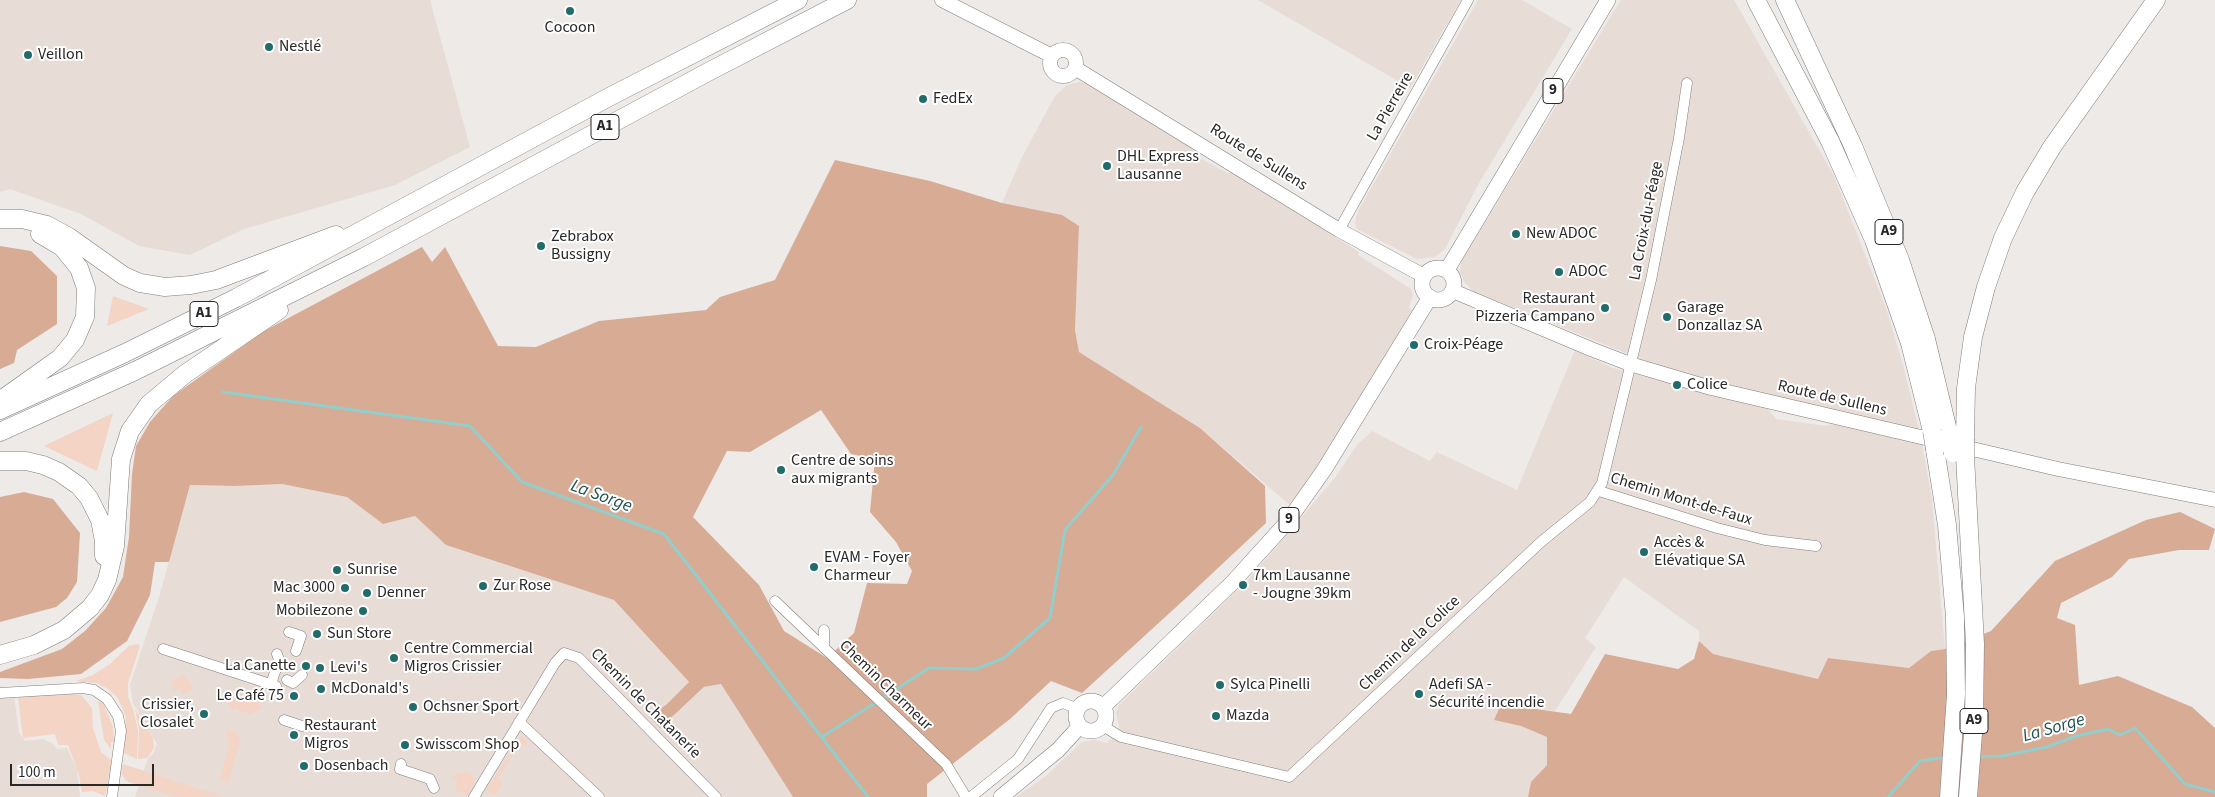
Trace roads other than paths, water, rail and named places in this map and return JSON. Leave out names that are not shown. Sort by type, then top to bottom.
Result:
[{"type":"highway","name":"A1","points":[[0,410],[191,320],[311,259],[611,96],[798,0]]},
{"type":"highway","name":"A1","points":[[0,432],[134,371],[364,257],[699,76],[847,0]]},
{"type":"highway","points":[[1746,0],[1794,72]]},
{"type":"highway","name":"A9","points":[[1756,0],[1834,149],[1874,240],[1910,343],[1932,431],[1950,550],[1956,654],[1953,746],[1949,797]]},
{"type":"highway","name":"A9","points":[[1785,0],[1853,146],[1900,260],[1926,338],[1958,446],[1970,548],[1975,644],[1974,730],[1968,797]]},
{"type":"highway","points":[[1958,446],[1972,347],[1986,287],[2003,238],[2025,192],[2052,147],[2156,0]]},
{"type":"highway","points":[[0,218],[22,219],[47,225],[69,237],[124,276],[148,285],[174,287],[200,284],[232,274],[404,208]]},
{"type":"highway","points":[[0,230],[29,231],[56,242],[68,252],[79,268],[87,297],[82,326],[66,352],[47,369],[0,400]]},
{"type":"highway","points":[[0,656],[34,644],[64,630],[84,614],[100,595],[107,580],[114,546],[121,459],[130,431],[149,404],[207,358],[364,257]]},
{"type":"highway","points":[[0,461],[35,463],[51,468],[73,481],[84,492],[96,510],[103,531],[104,546],[102,569],[97,584],[77,610],[51,628],[0,647]]},
{"type":"main road","name":"Route de Sullens","points":[[942,0],[1052,56],[1050,64],[1057,74],[1065,76],[1075,68],[1339,230],[1424,276]]},
{"type":"main road","name":"9","points":[[1447,270],[1608,0]]},
{"type":"main road","points":[[1434,268],[1447,270],[1453,277],[1453,291],[1440,300],[1430,298],[1422,288],[1424,276],[1434,268]]},
{"type":"main road","name":"Route de Sullens","points":[[1453,291],[1535,327],[1630,364],[1712,388],[2050,467],[2215,500]]},
{"type":"main road","name":"9","points":[[1103,707],[1244,571],[1288,521],[1324,470],[1430,298]]},
{"type":"main road","points":[[1090,701],[1103,707],[1106,719],[1103,726],[1089,731],[1080,726],[1076,718],[1078,708],[1090,701]]},
{"type":"main road","points":[[1001,797],[1058,750],[1080,726]]},
{"type":"street","name":"La Pierreire","points":[[1339,230],[1468,0]]},
{"type":"street","name":"La Croix-du-Péage","points":[[1630,364],[1651,280],[1679,138],[1687,83]]},
{"type":"street","points":[[1599,491],[1630,364]]},
{"type":"street","name":"Chemin Mont-de-Faux","points":[[1599,491],[1755,538],[1816,546]]},
{"type":"street","name":"Chemin de la Colice","points":[[1103,726],[1121,737],[1289,777],[1348,720],[1411,665],[1535,547],[1590,502],[1599,491]]},
{"type":"street","name":"Chemin Charmeur","points":[[775,601],[946,764],[966,797]]},
{"type":"street","points":[[824,630],[824,648]]},
{"type":"street","points":[[289,632],[301,636],[296,651]]},
{"type":"street","points":[[163,649],[273,685],[279,660],[277,654]]},
{"type":"street","name":"Chemin de Chatanerie","points":[[474,797],[555,663],[564,653],[579,658],[716,797]]},
{"type":"street","points":[[287,680],[293,683],[302,675]]},
{"type":"street","points":[[0,693],[70,687],[94,690],[112,704],[118,716],[120,731],[112,797]]},
{"type":"street","points":[[971,797],[1018,759],[1051,708],[1063,703],[1078,708]]},
{"type":"street","points":[[284,720],[302,726]]},
{"type":"street","points":[[519,722],[599,797]]},
{"type":"street","points":[[401,764],[400,769],[430,778],[434,788]]},
{"type":"waterway","name":"La Sorge","points":[[223,392],[470,426],[522,482],[664,534],[868,797]]},
{"type":"waterway","points":[[822,737],[929,668],[976,669],[1004,658],[1050,618],[1065,530],[1113,475],[1141,427]]},
{"type":"waterway","name":"La Sorge","points":[[1976,757],[2002,756],[2047,747],[2076,736],[2108,729],[2120,735],[2135,728],[2185,784],[2215,792]]},
{"type":"waterway","name":"La Sorge","points":[[1888,797],[1920,761],[1947,757]]},
{"type":"place","name":"Cocoon","points":[[570,11]]},
{"type":"place","name":"Nestlé","points":[[269,47]]},
{"type":"place","name":"Veillon","points":[[28,55]]},
{"type":"place","name":"FedEx","points":[[923,99]]},
{"type":"place","name":"DHL Express Lausanne","points":[[1107,166]]},
{"type":"place","name":"New ADOC","points":[[1516,234]]},
{"type":"place","name":"Zebrabox Bussigny","points":[[541,246]]},
{"type":"place","name":"ADOC","points":[[1559,272]]},
{"type":"place","name":"Restaurant Pizzeria Campano","points":[[1605,308]]},
{"type":"place","name":"Garage Donzallaz SA","points":[[1667,317]]},
{"type":"place","name":"Croix-Péage","points":[[1414,345]]},
{"type":"place","name":"Colice","points":[[1677,385]]},
{"type":"place","name":"Centre de soins aux migrants","points":[[781,470]]},
{"type":"place","name":"Accès & Elévatique SA","points":[[1644,552]]},
{"type":"place","name":"EVAM - Foyer Charmeur","points":[[814,567]]},
{"type":"place","name":"Sunrise","points":[[337,570]]},
{"type":"place","name":"7km Lausanne - Jougne 39km","points":[[1243,585]]},
{"type":"place","name":"Zur Rose","points":[[483,586]]},
{"type":"place","name":"Mac 3000","points":[[345,588]]},
{"type":"place","name":"Denner","points":[[367,593]]},
{"type":"place","name":"Mobilezone","points":[[363,611]]},
{"type":"place","name":"Sun Store","points":[[317,634]]},
{"type":"place","name":"Centre Commercial Migros Crissier","points":[[394,658]]},
{"type":"place","name":"La Canette","points":[[306,666]]},
{"type":"place","name":"Levi's","points":[[320,668]]},
{"type":"place","name":"Sylca Pinelli","points":[[1220,685]]},
{"type":"place","name":"McDonald's","points":[[321,689]]},
{"type":"place","name":"Adefi SA - Sécurité incendie","points":[[1419,694]]},
{"type":"place","name":"Le Café 75","points":[[294,696]]},
{"type":"place","name":"Ochsner Sport","points":[[413,707]]},
{"type":"place","name":"Crissier, Closalet","points":[[204,714]]},
{"type":"place","name":"Mazda","points":[[1216,716]]},
{"type":"place","name":"Restaurant Migros","points":[[294,735]]},
{"type":"place","name":"Swisscom Shop","points":[[405,745]]},
{"type":"place","name":"Dosenbach","points":[[304,766]]}]
